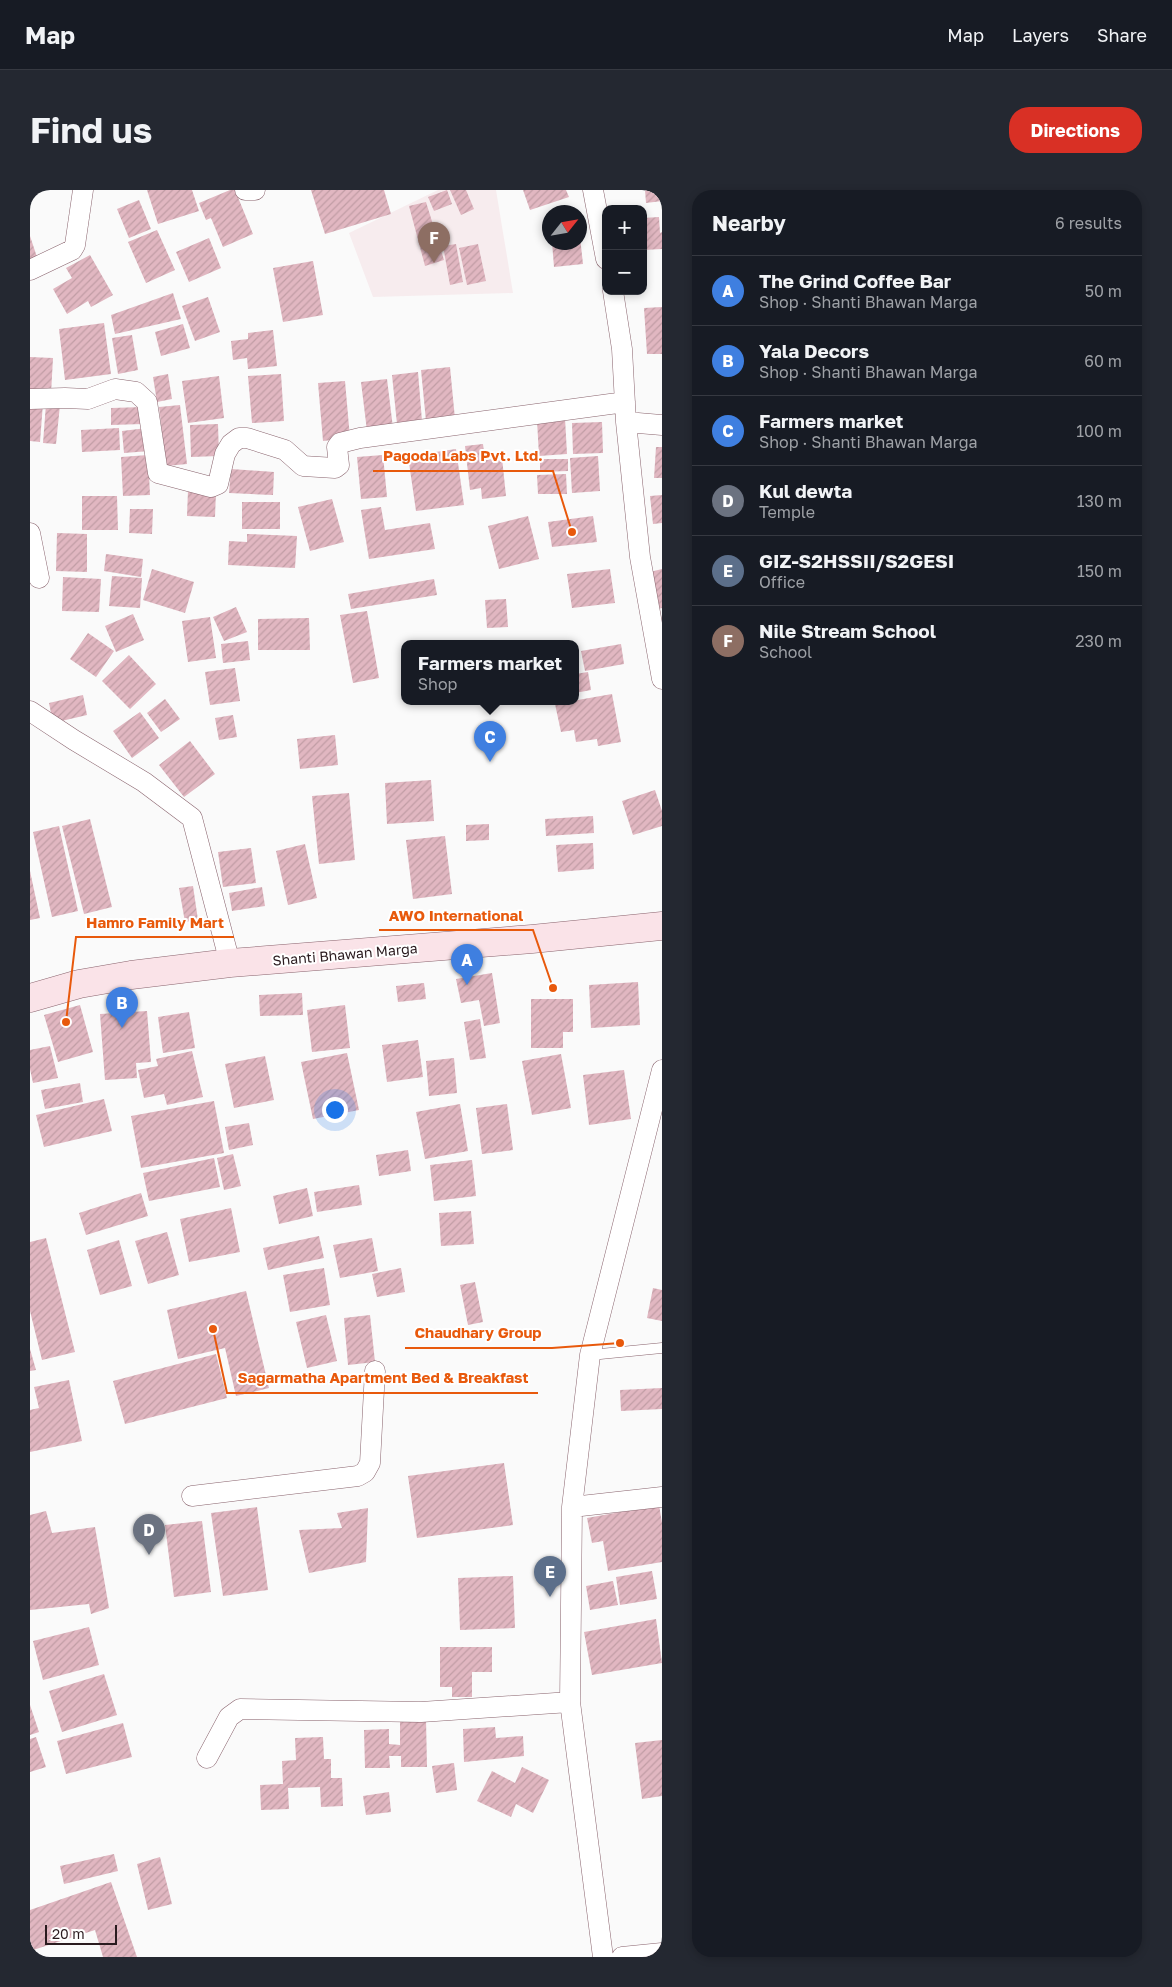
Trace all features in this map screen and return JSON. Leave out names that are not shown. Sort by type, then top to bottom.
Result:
[{"type":"main road","name":"Shanti Bhawan Marga","points":[[30,998],[79,984],[131,975],[230,963],[532,939],[662,926]]},
{"type":"street","points":[[30,270],[72,250],[75,245],[84,190]]},
{"type":"street","points":[[245,190],[255,190]]},
{"type":"street","points":[[593,190],[604,250]]},
{"type":"street","points":[[614,295],[622,349],[626,422],[640,557],[660,657],[662,679]]},
{"type":"street","points":[[30,399],[88,399],[115,389],[136,392],[147,402],[158,473],[210,487],[218,484],[225,454],[231,444],[239,438],[247,438],[285,450],[302,466],[335,468],[339,465],[337,447],[340,444],[360,438],[626,402]]},
{"type":"street","points":[[626,422],[662,425]]},
{"type":"street","points":[[30,533],[39,578]]},
{"type":"street","points":[[30,711],[144,782],[192,818],[230,963]]},
{"type":"street","points":[[603,1957],[570,1702],[572,1507],[590,1355],[662,1070]]},
{"type":"street","points":[[192,1496],[358,1476],[366,1472],[370,1463],[375,1371]]},
{"type":"street","points":[[572,1507],[662,1498]]},
{"type":"street","points":[[208,1758],[229,1717],[240,1709],[421,1712],[570,1702]]},
{"type":"street","points":[[622,1957],[662,1953]]},
{"type":"lane","points":[[590,1355],[662,1348]]},
{"type":"shaded area","points":[[438,190],[496,190],[513,293],[373,297],[349,233]]},
{"type":"building","points":[[147,190],[192,190],[199,211],[158,224]]},
{"type":"building","points":[[230,190],[235,190],[253,234],[223,247],[211,218],[206,220],[199,203]]},
{"type":"building","points":[[311,190],[384,190],[391,214],[325,234]]},
{"type":"building","points":[[447,190],[452,204],[434,211],[428,197]]},
{"type":"building","points":[[450,190],[466,190],[474,209],[461,215]]},
{"type":"building","points":[[523,190],[566,190],[569,197],[530,210]]},
{"type":"building","points":[[645,190],[662,190],[662,201],[646,203]]},
{"type":"building","points":[[139,200],[151,229],[129,238],[117,209]]},
{"type":"building","points":[[426,202],[444,260],[425,266],[409,206]]},
{"type":"building","points":[[659,217],[660,233],[662,232],[662,249],[647,250],[647,218]]},
{"type":"building","points":[[157,230],[175,270],[146,283],[128,242]]},
{"type":"building","points":[[30,236],[37,257],[30,258]]},
{"type":"building","points":[[209,238],[221,268],[189,282],[176,252]]},
{"type":"building","points":[[456,244],[463,282],[450,285],[443,246]]},
{"type":"building","points":[[478,244],[486,281],[467,285],[459,248]]},
{"type":"building","points":[[553,250],[581,250],[583,264],[554,267]]},
{"type":"building","points":[[90,255],[113,295],[91,307],[88,301],[67,314],[53,289],[72,278],[66,268]]},
{"type":"building","points":[[313,261],[323,315],[283,322],[273,268]]},
{"type":"building","points":[[173,293],[181,319],[115,334],[111,315]]},
{"type":"building","points":[[208,297],[220,332],[195,341],[182,306]]},
{"type":"building","points":[[662,307],[662,354],[647,354],[644,308]]},
{"type":"building","points":[[104,323],[111,374],[65,380],[59,329]]},
{"type":"building","points":[[183,324],[190,348],[161,356],[155,332]]},
{"type":"building","points":[[273,330],[277,366],[248,369],[247,358],[233,360],[231,341],[248,339],[248,333]]},
{"type":"building","points":[[132,335],[138,370],[118,374],[112,338]]},
{"type":"building","points":[[30,357],[53,358],[51,394],[30,393]]},
{"type":"building","points":[[450,367],[455,419],[426,421],[421,370]]},
{"type":"building","points":[[418,372],[422,421],[397,424],[392,375]]},
{"type":"building","points":[[168,374],[172,399],[157,402],[153,377]]},
{"type":"building","points":[[281,374],[284,421],[252,423],[248,376]]},
{"type":"building","points":[[219,376],[224,418],[188,423],[182,381]]},
{"type":"building","points":[[387,379],[393,428],[367,431],[361,382]]},
{"type":"building","points":[[345,381],[350,438],[323,441],[318,383]]},
{"type":"building","points":[[30,402],[43,403],[40,442],[30,441]]},
{"type":"building","points":[[46,404],[60,405],[56,444],[43,443]]},
{"type":"building","points":[[180,405],[187,464],[166,466],[159,407]]},
{"type":"building","points":[[143,407],[143,424],[111,425],[111,408]]},
{"type":"building","points":[[565,418],[567,454],[539,456],[537,420]]},
{"type":"building","points":[[602,422],[603,453],[573,454],[572,423]]},
{"type":"building","points":[[218,424],[219,456],[191,457],[190,425]]},
{"type":"building","points":[[119,428],[120,450],[82,452],[81,430]]},
{"type":"building","points":[[147,428],[150,451],[124,453],[122,431]]},
{"type":"building","points":[[483,444],[485,460],[502,458],[506,496],[482,499],[481,488],[470,490],[465,446]]},
{"type":"building","points":[[656,447],[662,447],[662,478],[654,478]]},
{"type":"building","points":[[456,449],[464,505],[416,511],[408,456]]},
{"type":"building","points":[[148,455],[150,495],[123,496],[121,457]]},
{"type":"building","points":[[383,455],[387,497],[361,499],[357,457]]},
{"type":"building","points":[[598,456],[600,491],[572,493],[570,458]]},
{"type":"building","points":[[540,459],[568,459],[568,471],[540,472]]},
{"type":"building","points":[[231,469],[274,472],[273,495],[229,493]]},
{"type":"building","points":[[566,474],[567,494],[538,494],[537,475]]},
{"type":"building","points":[[188,490],[216,492],[215,517],[187,516]]},
{"type":"building","points":[[662,495],[662,523],[653,524],[650,496]]},
{"type":"building","points":[[82,496],[117,496],[118,530],[82,530]]},
{"type":"building","points":[[332,499],[344,542],[310,551],[298,507]]},
{"type":"building","points":[[242,502],[280,502],[280,529],[242,529]]},
{"type":"building","points":[[381,507],[385,530],[430,523],[435,549],[369,559],[361,510]]},
{"type":"building","points":[[130,509],[153,509],[152,534],[129,533]]},
{"type":"building","points":[[528,516],[539,559],[499,569],[488,526]]},
{"type":"building","points":[[593,516],[597,542],[552,547],[548,522]]},
{"type":"building","points":[[57,533],[87,534],[87,572],[56,571]]},
{"type":"building","points":[[247,534],[297,536],[295,568],[228,565],[229,541],[247,542]]},
{"type":"building","points":[[106,554],[143,559],[141,577],[104,571]]},
{"type":"building","points":[[152,569],[194,582],[185,613],[143,600]]},
{"type":"building","points":[[610,569],[615,603],[572,608],[567,574]]},
{"type":"building","points":[[662,569],[662,608],[655,610],[646,573]]},
{"type":"building","points":[[112,576],[142,578],[140,608],[109,606]]},
{"type":"building","points":[[63,577],[101,579],[99,612],[62,611]]},
{"type":"building","points":[[434,579],[437,595],[351,609],[348,594]]},
{"type":"building","points":[[506,599],[508,627],[487,628],[485,600]]},
{"type":"building","points":[[236,607],[247,632],[224,641],[213,617]]},
{"type":"building","points":[[367,611],[379,678],[353,683],[340,615]]},
{"type":"building","points":[[133,614],[144,640],[116,652],[105,626]]},
{"type":"building","points":[[210,617],[216,658],[188,662],[182,621]]},
{"type":"building","points":[[309,618],[310,650],[258,650],[258,619]]},
{"type":"building","points":[[88,633],[114,651],[96,677],[70,659]]},
{"type":"building","points":[[248,641],[250,660],[223,663],[221,644]]},
{"type":"building","points":[[621,644],[624,664],[585,671],[581,651]]},
{"type":"building","points":[[129,655],[156,684],[130,709],[102,681]]},
{"type":"building","points":[[235,668],[240,701],[210,705],[205,672]]},
{"type":"building","points":[[588,672],[591,690],[579,692],[579,673]]},
{"type":"building","points":[[612,694],[621,742],[598,746],[597,739],[576,742],[574,730],[561,732],[555,705],[579,705],[579,700]]},
{"type":"building","points":[[83,695],[87,715],[53,723],[49,703]]},
{"type":"building","points":[[165,699],[180,719],[161,732],[147,713]]},
{"type":"building","points":[[140,712],[159,738],[132,758],[113,731]]},
{"type":"building","points":[[233,715],[237,737],[219,740],[215,718]]},
{"type":"building","points":[[335,735],[338,765],[300,769],[297,739]]},
{"type":"building","points":[[190,741],[215,774],[184,797],[159,765]]},
{"type":"building","points":[[431,780],[434,821],[387,824],[385,783]]},
{"type":"building","points":[[655,790],[662,811],[662,826],[633,835],[622,801]]},
{"type":"building","points":[[349,793],[355,860],[319,864],[312,796]]},
{"type":"building","points":[[593,816],[594,833],[546,836],[545,819]]},
{"type":"building","points":[[90,819],[112,907],[84,914],[62,826]]},
{"type":"building","points":[[489,824],[489,840],[466,841],[466,825]]},
{"type":"building","points":[[59,826],[78,911],[52,917],[33,832]]},
{"type":"building","points":[[445,836],[452,894],[413,899],[406,840]]},
{"type":"building","points":[[593,843],[594,869],[558,872],[556,845]]},
{"type":"building","points":[[305,844],[317,898],[288,905],[276,851]]},
{"type":"building","points":[[251,848],[256,883],[223,887],[218,852]]},
{"type":"building","points":[[30,871],[40,918],[30,920]]},
{"type":"building","points":[[193,886],[198,920],[185,922],[179,888]]},
{"type":"building","points":[[262,887],[265,906],[232,911],[229,893]]},
{"type":"building","points":[[492,973],[500,1023],[484,1026],[479,1000],[461,1003],[456,979]]},
{"type":"building","points":[[638,982],[640,1025],[591,1028],[589,985]]},
{"type":"building","points":[[424,983],[426,999],[398,1002],[396,986]]},
{"type":"building","points":[[302,993],[303,1015],[260,1016],[259,995]]},
{"type":"building","points":[[531,999],[573,999],[573,1032],[563,1032],[563,1048],[531,1048]]},
{"type":"building","points":[[80,1005],[93,1052],[58,1062],[44,1015]]},
{"type":"building","points":[[345,1005],[350,1048],[312,1052],[307,1010]]},
{"type":"building","points":[[147,1011],[151,1062],[136,1063],[137,1078],[105,1080],[100,1014]]},
{"type":"building","points":[[189,1012],[195,1048],[163,1053],[158,1017]]},
{"type":"building","points":[[480,1019],[486,1058],[470,1060],[464,1022]]},
{"type":"building","points":[[418,1040],[423,1077],[387,1082],[382,1045]]},
{"type":"building","points":[[50,1046],[58,1078],[33,1083],[30,1069],[30,1050]]},
{"type":"building","points":[[192,1051],[203,1097],[167,1105],[164,1094],[144,1098],[138,1070],[158,1066],[156,1059]]},
{"type":"building","points":[[347,1053],[359,1110],[313,1119],[301,1062]]},
{"type":"building","points":[[561,1054],[571,1108],[532,1115],[522,1061]]},
{"type":"building","points":[[265,1056],[274,1100],[234,1108],[225,1064]]},
{"type":"building","points":[[454,1058],[457,1093],[429,1096],[426,1061]]},
{"type":"building","points":[[624,1070],[631,1119],[589,1125],[583,1075]]},
{"type":"building","points":[[80,1083],[83,1102],[45,1109],[41,1090]]},
{"type":"building","points":[[104,1099],[112,1131],[44,1147],[36,1115]]},
{"type":"building","points":[[214,1101],[224,1153],[141,1168],[131,1116]]},
{"type":"building","points":[[460,1104],[468,1151],[425,1159],[416,1112]]},
{"type":"building","points":[[507,1104],[513,1150],[482,1154],[476,1108]]},
{"type":"building","points":[[249,1123],[253,1145],[229,1150],[225,1127]]},
{"type":"building","points":[[408,1150],[411,1171],[379,1176],[376,1155]]},
{"type":"building","points":[[233,1154],[241,1186],[224,1190],[217,1158]]},
{"type":"building","points":[[214,1158],[220,1187],[149,1201],[143,1173]]},
{"type":"building","points":[[472,1160],[476,1196],[434,1201],[430,1165]]},
{"type":"building","points":[[359,1185],[362,1205],[317,1212],[314,1192]]},
{"type":"building","points":[[307,1188],[313,1216],[279,1224],[273,1196]]},
{"type":"building","points":[[141,1193],[148,1216],[86,1235],[79,1213]]},
{"type":"building","points":[[231,1208],[240,1252],[189,1262],[180,1219]]},
{"type":"building","points":[[471,1211],[474,1244],[441,1246],[439,1213]]},
{"type":"building","points":[[167,1232],[179,1275],[148,1284],[135,1241]]},
{"type":"building","points":[[319,1236],[324,1258],[268,1270],[263,1248]]},
{"type":"building","points":[[46,1238],[75,1352],[42,1360],[30,1311],[30,1242]]},
{"type":"building","points":[[372,1238],[378,1271],[340,1278],[333,1245]]},
{"type":"building","points":[[119,1240],[132,1286],[100,1295],[87,1250]]},
{"type":"building","points":[[324,1268],[330,1305],[290,1312],[283,1275]]},
{"type":"building","points":[[401,1268],[405,1292],[377,1297],[372,1274]]},
{"type":"building","points":[[475,1282],[483,1322],[468,1325],[460,1285]]},
{"type":"building","points":[[653,1288],[662,1290],[662,1321],[647,1318]]},
{"type":"building","points":[[246,1291],[269,1388],[236,1396],[225,1348],[178,1359],[167,1310]]},
{"type":"building","points":[[326,1315],[337,1361],[307,1368],[296,1322]]},
{"type":"building","points":[[370,1315],[375,1362],[348,1365],[344,1318]]},
{"type":"building","points":[[30,1349],[36,1370],[30,1371]]},
{"type":"building","points":[[216,1354],[227,1398],[125,1424],[113,1381]]},
{"type":"building","points":[[69,1380],[82,1441],[30,1452],[30,1410],[39,1408],[34,1387]]},
{"type":"building","points":[[662,1388],[662,1409],[621,1411],[620,1390]]},
{"type":"building","points":[[504,1463],[513,1525],[417,1538],[408,1476]]},
{"type":"building","points":[[659,1505],[662,1523],[662,1562],[608,1571],[603,1541],[592,1543],[587,1518]]},
{"type":"building","points":[[257,1507],[268,1590],[223,1596],[211,1513]]},
{"type":"building","points":[[368,1508],[366,1562],[309,1573],[299,1530],[342,1528],[337,1513]]},
{"type":"building","points":[[46,1511],[52,1533],[95,1527],[109,1608],[91,1614],[89,1604],[30,1610],[30,1515]]},
{"type":"building","points":[[202,1521],[211,1592],[174,1597],[165,1525]]},
{"type":"building","points":[[652,1571],[657,1599],[620,1605],[616,1577]]},
{"type":"building","points":[[513,1576],[515,1628],[460,1630],[458,1578]]},
{"type":"building","points":[[613,1581],[618,1605],[590,1610],[586,1586]]},
{"type":"building","points":[[656,1619],[662,1663],[592,1675],[584,1632]]},
{"type":"building","points":[[89,1627],[99,1665],[43,1680],[33,1641]]},
{"type":"building","points":[[440,1647],[492,1647],[492,1672],[472,1672],[472,1697],[452,1697],[452,1687],[440,1687]]},
{"type":"building","points":[[104,1674],[117,1715],[62,1732],[49,1691]]},
{"type":"building","points":[[30,1705],[39,1732],[30,1735]]},
{"type":"building","points":[[400,1719],[426,1719],[427,1767],[401,1767],[401,1756],[389,1756],[390,1768],[365,1768],[364,1730],[389,1729],[389,1744],[400,1745]]},
{"type":"building","points":[[123,1723],[132,1757],[66,1774],[57,1741]]},
{"type":"building","points":[[495,1727],[496,1738],[523,1736],[524,1756],[464,1762],[463,1729]]},
{"type":"building","points":[[36,1737],[46,1767],[30,1772],[30,1739]]},
{"type":"building","points":[[323,1737],[324,1759],[331,1759],[331,1778],[342,1778],[343,1806],[321,1807],[320,1787],[288,1788],[289,1809],[261,1810],[260,1785],[283,1784],[282,1761],[296,1760],[295,1738]]},
{"type":"building","points":[[662,1740],[662,1796],[642,1799],[635,1743]]},
{"type":"building","points":[[454,1763],[457,1790],[436,1793],[432,1766]]},
{"type":"building","points":[[522,1767],[549,1780],[533,1813],[516,1804],[511,1817],[477,1801],[492,1771],[515,1783]]},
{"type":"building","points":[[389,1792],[391,1812],[366,1815],[363,1796]]},
{"type":"building","points":[[114,1854],[118,1871],[64,1884],[60,1866]]},
{"type":"building","points":[[160,1857],[172,1904],[148,1910],[137,1864]]},
{"type":"building","points":[[111,1882],[137,1957],[103,1957],[95,1930],[30,1951],[30,1910]]},
{"type":"place","name":"Nile Stream School","points":[[434,263]]},
{"type":"place","name":"Pagoda Labs Pvt. Ltd.","points":[[572,532]]},
{"type":"place","name":"Farmers market","points":[[490,762]]},
{"type":"place","name":"The Grind Coffee Bar","points":[[467,985]]},
{"type":"place","name":"AWO International","points":[[553,988]]},
{"type":"place","name":"Hamro Family Mart","points":[[66,1022]]},
{"type":"place","name":"Yala Decors","points":[[122,1028]]},
{"type":"place","name":"Sagarmatha Apartment Bed & Breakfast","points":[[213,1329]]},
{"type":"place","name":"Chaudhary Group","points":[[620,1343]]},
{"type":"place","name":"Kul dewta","points":[[149,1555]]},
{"type":"place","name":"GIZ-S2HSSII/S2GESI","points":[[550,1597]]}]
